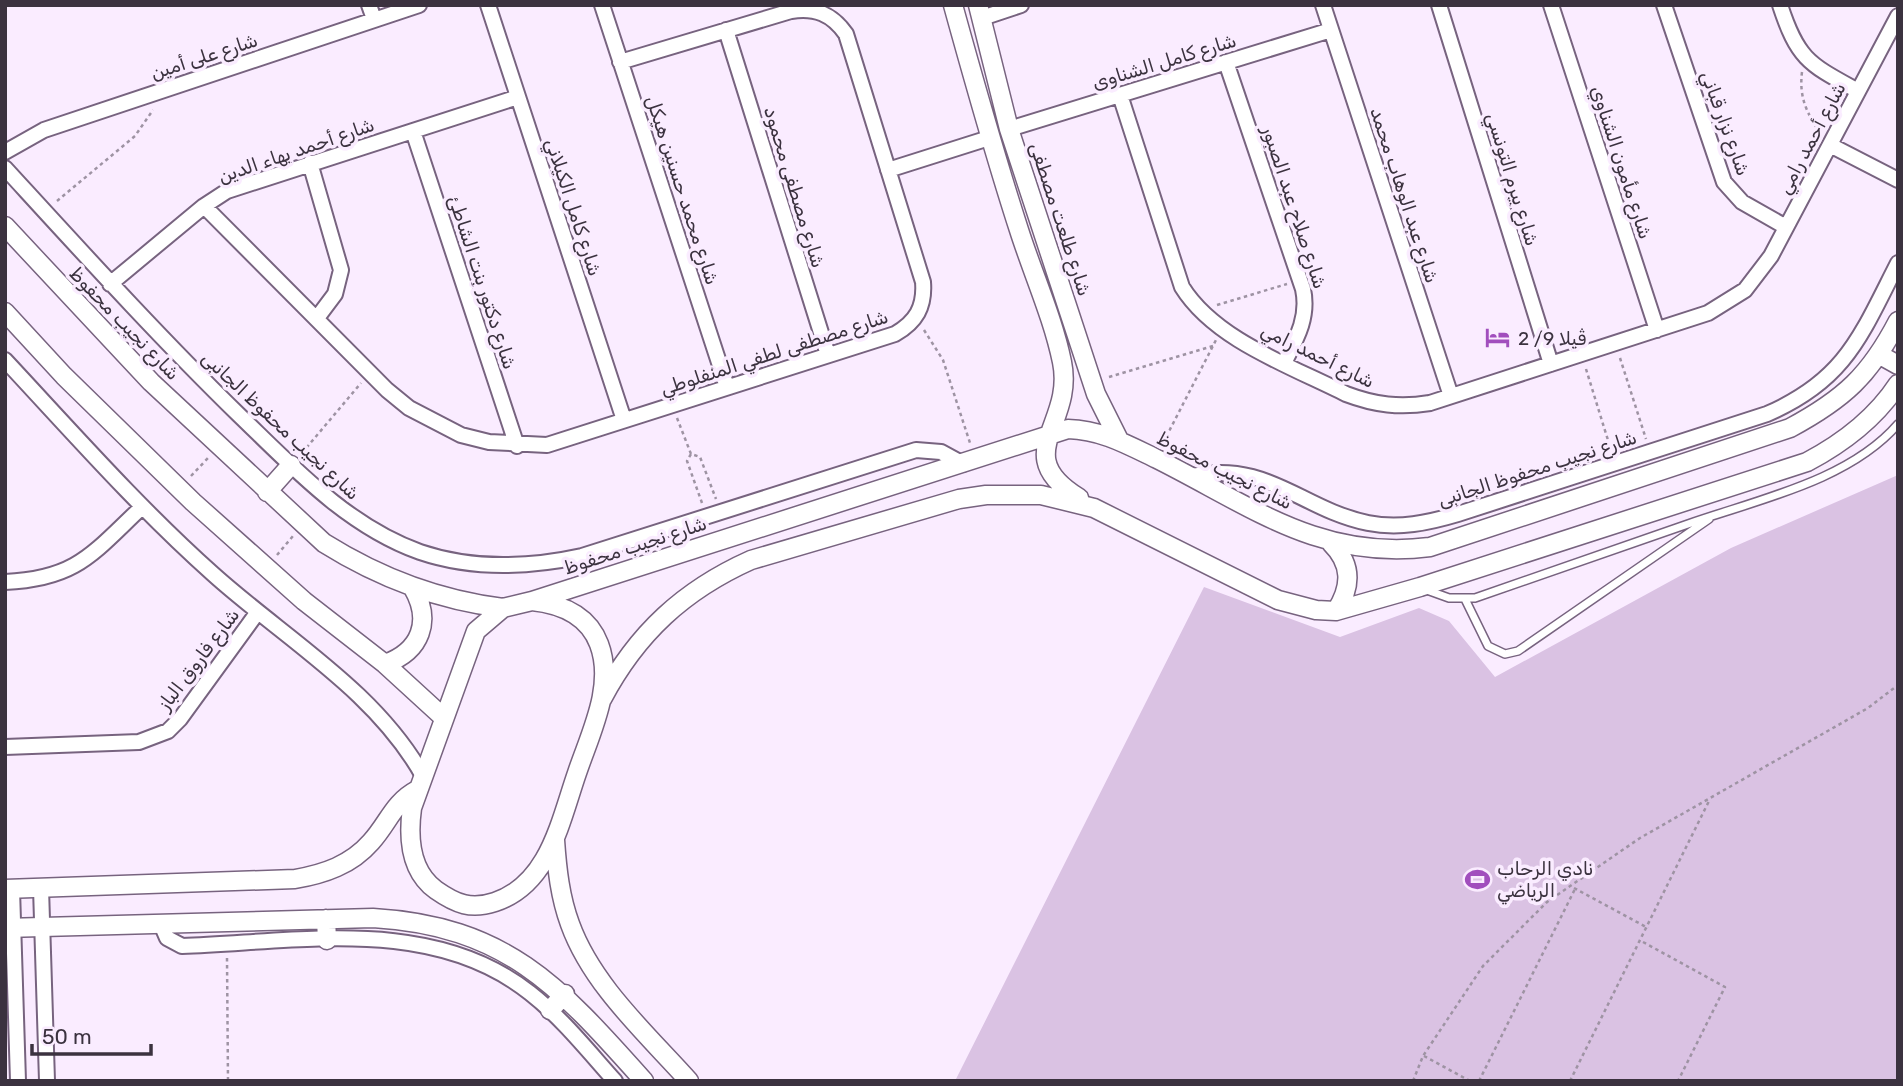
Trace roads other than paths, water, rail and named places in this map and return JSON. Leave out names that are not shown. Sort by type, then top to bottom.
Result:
[{"type":"street","name":"شارع على أمين","points":[[5,152],[44,130],[160,91],[372,12],[419,5]]},
{"type":"street","name":"شارع كامل الكيلاني","points":[[488,5],[624,420]]},
{"type":"street","name":"شارع محمد حسنين هيكل","points":[[602,5],[727,387]]},
{"type":"street","points":[[953,5],[989,138],[1062,361],[1063,397],[1044,452],[1048,473],[1063,489],[1094,508],[1278,600],[1316,610],[1336,611],[1781,473],[1807,463],[1854,433],[1874,414],[1898,384]]},
{"type":"street","points":[[980,11],[1021,5]]},
{"type":"street","name":"شارع عبد الوهاب محمد","points":[[1323,5],[1451,396]]},
{"type":"street","name":"شارع بيرم التونسي","points":[[1439,5],[1551,364]]},
{"type":"street","name":"شارع مأمون الشناوي","points":[[1551,5],[1657,330]]},
{"type":"street","name":"شارع نزار قباني","points":[[1664,5],[1724,182],[1742,202],[1786,228]]},
{"type":"street","points":[[1780,5],[1791,39],[1807,60],[1858,91]]},
{"type":"street","name":"شارع مصطفى لطفي المنفلوطي","points":[[204,206],[370,373],[409,408],[434,423],[479,440],[517,446],[547,445],[895,334],[915,319],[921,307],[923,282],[846,34],[839,24],[817,10],[804,9],[620,62]]},
{"type":"street","name":"شارع طلعت مصطفى","points":[[980,11],[1009,129],[1092,382],[1105,418],[1119,440]]},
{"type":"street","name":"شارع أحمد رامي","points":[[1120,95],[1182,287],[1199,310],[1221,330],[1366,402],[1409,406],[1451,396],[1708,313],[1745,290],[1759,274],[1786,228],[1898,16]]},
{"type":"street","name":"شارع مصطفى محمود","points":[[726,30],[828,355]]},
{"type":"street","name":"شارع كامل الشناوى","points":[[1009,129],[1331,30]]},
{"type":"street","name":"شارع صلاح عبد الصبور","points":[[1226,62],[1305,298],[1304,317],[1284,363]]},
{"type":"street","name":"شارع أحمد بهاء الدين","points":[[110,284],[204,206],[227,191],[518,97]]},
{"type":"street","name":"شارع دكتور بنت الشاطئ","points":[[413,131],[517,446]]},
{"type":"street","points":[[888,170],[989,138]]},
{"type":"street","points":[[1830,145],[1898,180]]},
{"type":"street","points":[[310,163],[341,270],[335,294],[317,318]]},
{"type":"street","name":"شارع نجيب محفوظ الجانبى","points":[[5,168],[110,284],[291,465],[348,513],[394,541],[438,557],[481,565],[549,563],[916,450],[941,452],[969,462]]},
{"type":"street","name":"شارع نجيب محفوظ","points":[[5,226],[152,382],[303,524],[352,561],[413,589],[463,602],[503,608],[1023,446],[1052,432],[1085,429],[1119,440],[1295,529],[1331,543],[1380,551],[1443,544],[1790,428],[1832,404],[1880,355],[1898,321]]},
{"type":"street","name":"شارع نجيب محفوظ الجانبى","points":[[1191,476],[1217,470],[1242,472],[1267,480],[1340,514],[1369,523],[1399,526],[1429,523],[1767,414],[1798,401],[1825,382],[1847,357],[1898,263]]},
{"type":"street","points":[[5,312],[64,376],[179,489],[267,569],[385,664],[444,718]]},
{"type":"street","points":[[1880,355],[1898,365]]},
{"type":"street","points":[[5,360],[142,507],[257,613],[383,719],[412,755],[420,783]]},
{"type":"street","points":[[267,492],[291,465]]},
{"type":"street","points":[[503,608],[476,631],[420,783],[409,829],[414,861],[432,887],[467,907],[486,905],[519,892],[542,866],[555,837],[602,699],[639,640],[663,615],[700,586],[751,560],[959,499],[986,495],[1041,495],[1094,508]]},
{"type":"street","points":[[5,582],[47,579],[68,572],[86,559],[142,507]]},
{"type":"street","points":[[1331,543],[1348,568],[1349,583],[1336,611]]},
{"type":"street","points":[[385,664],[407,653],[421,634],[424,618],[421,602],[413,589]]},
{"type":"street","points":[[532,601],[562,607],[588,625],[599,643],[604,664],[602,699]]},
{"type":"street","name":"شارع فاروق الباز","points":[[5,747],[139,742],[154,738],[180,719],[257,613]]},
{"type":"street","points":[[18,1081],[9,889],[295,879],[316,876],[356,856],[372,841],[392,809],[420,783]]},
{"type":"street","points":[[555,837],[558,881],[570,925],[590,965],[689,1081]]},
{"type":"street","points":[[41,888],[47,1081]]},
{"type":"street","points":[[457,933],[467,907]]},
{"type":"street","points":[[326,919],[327,940]]},
{"type":"street","points":[[9,928],[405,919],[457,933],[522,962],[565,994],[644,1081]]},
{"type":"street","points":[[161,924],[167,939],[174,943],[392,939],[442,948],[489,966],[550,1010],[615,1081]]},
{"type":"street","points":[[550,1010],[565,994]]},
{"type":"lane","points":[[1420,587],[1434,594],[1465,599],[1718,513],[1831,473],[1863,456],[1898,424]]},
{"type":"lane","points":[[1781,473],[1797,485]]},
{"type":"lane","points":[[1465,599],[1488,646],[1505,654],[1518,651],[1718,513]]},
{"type":"place","name":"ڤيلا 9/ 2","points":[[1498,338]]},
{"type":"place","name":"نادي الرحاب الرياضي","points":[[1477,879]]}]
